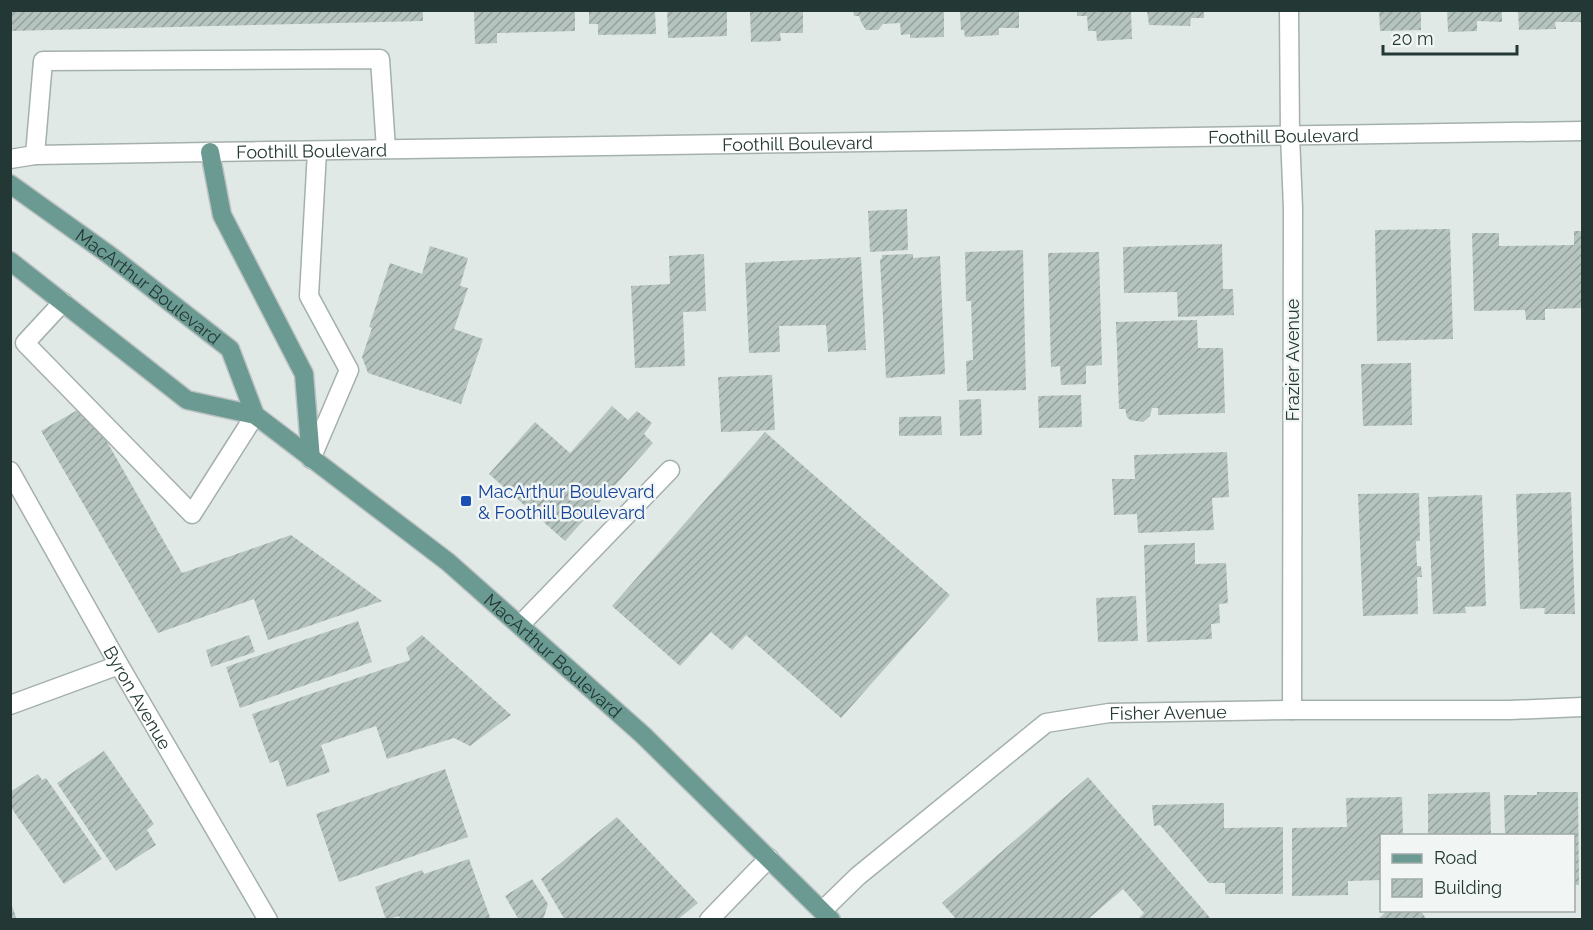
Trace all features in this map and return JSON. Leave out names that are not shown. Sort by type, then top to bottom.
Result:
[{"type":"main road","points":[[210,152],[222,215],[304,374],[311,459]]},
{"type":"main road","name":"MacArthur Boulevard","points":[[10,184],[108,254],[230,348],[255,415]]},
{"type":"main road","name":"MacArthur Boulevard","points":[[10,261],[187,400],[255,415],[439,555],[643,735],[827,915]]},
{"type":"street","name":"Frazier Avenue","points":[[1289,10],[1293,208],[1292,710]]},
{"type":"street","points":[[35,155],[43,61],[380,59],[386,149]]},
{"type":"street","name":"Foothill Boulevard","points":[[10,159],[35,155],[1582,131]]},
{"type":"street","points":[[311,459],[349,370],[309,296],[317,151]]},
{"type":"street","points":[[63,302],[25,343],[192,514],[255,415]]},
{"type":"street","points":[[520,625],[670,470]]},
{"type":"street","name":"Byron Avenue","points":[[10,471],[119,665],[268,920]]},
{"type":"street","points":[[10,705],[119,665]]},
{"type":"street","name":"Fisher Avenue","points":[[827,915],[858,876],[1046,723],[1108,713],[1510,710],[1582,707]]},
{"type":"street","points":[[709,920],[769,858]]},
{"type":"building","points":[[10,10],[423,10],[423,21],[10,31]]},
{"type":"building","points":[[474,10],[575,10],[575,31],[497,33],[497,43],[475,44]]},
{"type":"building","points":[[589,10],[655,10],[656,34],[598,35],[598,24],[589,24]]},
{"type":"building","points":[[667,10],[727,10],[727,36],[668,38]]},
{"type":"building","points":[[750,10],[803,10],[803,33],[780,33],[781,41],[751,42]]},
{"type":"building","points":[[853,10],[944,10],[944,37],[910,38],[910,34],[901,35],[900,23],[883,24],[878,30],[866,30],[859,16],[854,16]]},
{"type":"building","points":[[960,10],[1019,10],[1019,28],[999,28],[999,35],[965,37],[964,30],[961,30]]},
{"type":"building","points":[[1077,10],[1131,10],[1132,39],[1097,41],[1096,31],[1088,31],[1087,16],[1077,16]]},
{"type":"building","points":[[1147,10],[1204,10],[1204,18],[1191,18],[1190,26],[1149,25]]},
{"type":"building","points":[[1379,10],[1421,10],[1421,30],[1380,31]]},
{"type":"building","points":[[1447,10],[1502,10],[1502,22],[1477,21],[1477,31],[1448,32]]},
{"type":"building","points":[[1518,10],[1582,10],[1582,22],[1555,22],[1556,29],[1519,30]]},
{"type":"building","points":[[907,209],[908,250],[870,252],[868,211]]},
{"type":"building","points":[[1450,229],[1453,339],[1377,341],[1375,230]]},
{"type":"building","points":[[1574,231],[1582,231],[1582,308],[1545,309],[1545,320],[1526,320],[1525,310],[1474,311],[1472,233],[1499,233],[1499,246],[1574,245]]},
{"type":"building","points":[[1222,244],[1223,289],[1233,289],[1234,315],[1178,317],[1177,292],[1124,293],[1123,247]]},
{"type":"building","points":[[430,246],[468,258],[460,286],[468,288],[454,329],[483,339],[461,404],[368,373],[362,357],[372,328],[369,327],[390,263],[422,274]]},
{"type":"building","points":[[1023,250],[1026,390],[967,391],[966,361],[973,360],[971,301],[966,301],[965,252]]},
{"type":"building","points":[[1099,252],[1102,365],[1086,366],[1086,384],[1061,385],[1060,366],[1051,367],[1048,253]]},
{"type":"building","points":[[704,254],[706,311],[683,312],[685,366],[635,368],[631,286],[670,284],[669,256]]},
{"type":"building","points":[[913,254],[913,258],[940,256],[945,374],[886,378],[880,259],[882,255]]},
{"type":"building","points":[[861,257],[866,350],[828,352],[826,325],[779,326],[780,352],[749,353],[745,263]]},
{"type":"building","points":[[1197,320],[1198,348],[1223,348],[1225,413],[1158,415],[1158,408],[1152,408],[1150,416],[1143,422],[1130,420],[1125,409],[1119,409],[1116,322]]},
{"type":"building","points":[[1411,363],[1412,425],[1363,426],[1361,364]]},
{"type":"building","points":[[772,375],[775,430],[721,432],[718,377]]},
{"type":"building","points":[[1081,395],[1082,427],[1039,428],[1038,396]]},
{"type":"building","points":[[981,399],[982,435],[960,436],[959,400]]},
{"type":"building","points":[[86,405],[182,573],[291,535],[382,601],[268,640],[254,599],[158,633],[41,431]]},
{"type":"building","points":[[612,406],[628,420],[637,411],[652,423],[644,434],[653,443],[565,541],[489,474],[535,422],[570,453]]},
{"type":"building","points":[[941,416],[942,435],[899,436],[899,417]]},
{"type":"building","points":[[765,432],[950,595],[841,718],[746,635],[732,650],[711,632],[680,666],[612,606]]},
{"type":"building","points":[[1227,452],[1229,497],[1212,498],[1214,530],[1138,533],[1137,514],[1114,515],[1112,479],[1135,479],[1134,455]]},
{"type":"building","points":[[1571,492],[1575,614],[1544,614],[1545,608],[1520,609],[1516,494]]},
{"type":"building","points":[[1419,493],[1420,541],[1416,541],[1417,566],[1421,566],[1422,577],[1417,577],[1418,614],[1363,616],[1358,494]]},
{"type":"building","points":[[1482,495],[1486,606],[1465,607],[1466,613],[1433,614],[1428,497]]},
{"type":"building","points":[[1195,543],[1195,564],[1226,563],[1228,603],[1219,604],[1220,623],[1211,624],[1212,639],[1147,642],[1144,545]]},
{"type":"building","points":[[1136,596],[1138,641],[1098,642],[1096,598]]},
{"type":"building","points":[[358,621],[372,662],[240,708],[226,667]]},
{"type":"building","points":[[249,635],[255,652],[211,667],[206,650]]},
{"type":"building","points":[[422,635],[511,715],[470,746],[454,738],[387,759],[376,726],[321,745],[330,772],[287,787],[278,760],[270,763],[252,714],[410,660],[406,648]]},
{"type":"building","points":[[104,751],[154,824],[147,830],[156,845],[116,871],[57,783]]},
{"type":"building","points":[[445,769],[468,837],[339,882],[316,814]]},
{"type":"building","points":[[38,774],[42,780],[46,778],[102,859],[64,884],[10,806],[10,792]]},
{"type":"building","points":[[1088,777],[1212,920],[1137,920],[1144,913],[1123,889],[1087,920],[957,920],[942,903]]},
{"type":"building","points":[[1490,792],[1491,834],[1428,834],[1428,794]]},
{"type":"building","points":[[1537,792],[1578,792],[1579,885],[1575,885],[1575,834],[1505,834],[1504,795],[1537,795]]},
{"type":"building","points":[[1402,797],[1403,834],[1380,834],[1380,880],[1348,881],[1348,895],[1292,896],[1292,828],[1347,827],[1346,798]]},
{"type":"building","points":[[1224,803],[1224,828],[1283,827],[1283,894],[1225,894],[1225,883],[1209,883],[1160,825],[1154,826],[1152,805]]},
{"type":"building","points":[[617,817],[698,903],[677,920],[565,920],[541,879]]},
{"type":"building","points":[[469,859],[491,920],[400,920],[399,916],[386,920],[375,887],[422,870],[424,874]]},
{"type":"building","points":[[532,879],[548,904],[543,920],[519,920],[505,896]]},
{"type":"building","points":[[11,903],[17,920],[10,920]]},
{"type":"building","points":[[1386,912],[1421,912],[1427,920],[1377,920]]},
{"type":"place","name":"MacArthur Boulevard & Foothill Boulevard","points":[[466,501]]}]
